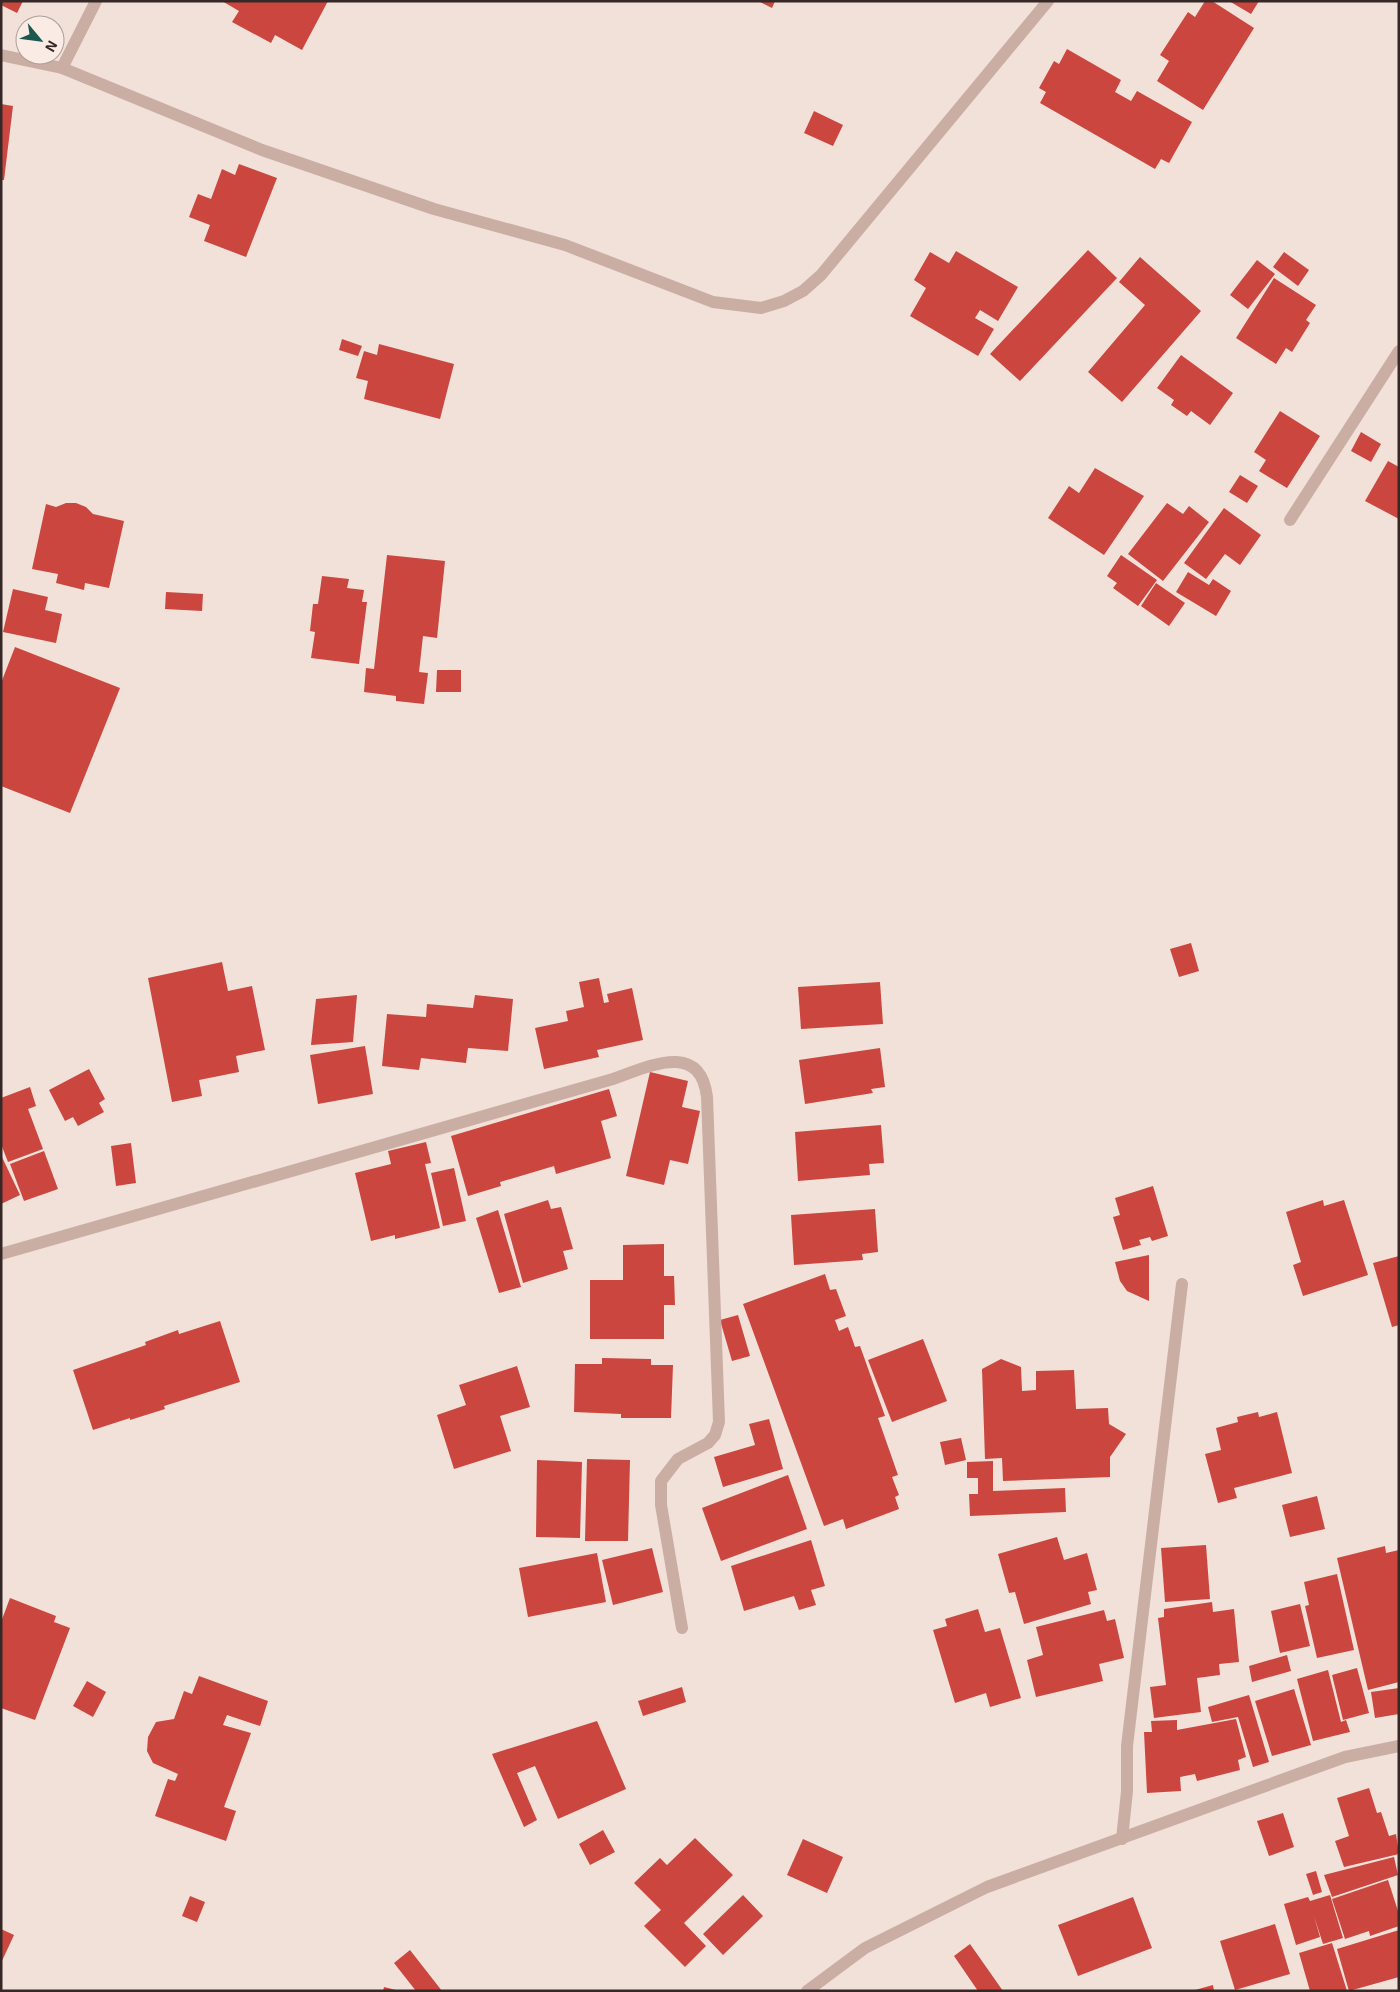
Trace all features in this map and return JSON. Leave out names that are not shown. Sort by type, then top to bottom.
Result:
[{"type":"street","points":[[62,68],[96,1]]},
{"type":"street","points":[[1,55],[62,68],[262,150],[434,209],[565,245],[713,302],[760,308],[784,301],[803,290],[821,275],[1048,1]]},
{"type":"street","points":[[1290,520],[1399,351]]},
{"type":"street","points":[[1,1254],[613,1079],[663,1062],[680,1062],[692,1066],[705,1082],[707,1097],[719,1422],[715,1435],[708,1443],[678,1459],[671,1466],[662,1481],[661,1505],[682,1628]]},
{"type":"street","points":[[1122,1840],[1127,1790],[1127,1746],[1182,1284]]},
{"type":"street","points":[[806,1991],[865,1948],[987,1887],[1122,1840],[1345,1757],[1399,1746]]},
{"type":"building","points":[[1,1],[23,1],[17,13],[1,5]]},
{"type":"building","points":[[222,1],[328,1],[302,50],[275,35],[271,43],[232,22],[239,11]]},
{"type":"building","points":[[758,1],[775,1],[772,8]]},
{"type":"building","points":[[1205,1],[1212,1],[1254,28],[1203,110],[1157,81],[1169,61],[1160,55],[1188,12],[1195,17]]},
{"type":"building","points":[[1229,1],[1259,1],[1251,14]]},
{"type":"building","points":[[1067,49],[1121,80],[1115,92],[1131,101],[1137,91],[1192,122],[1169,163],[1161,159],[1155,169],[1040,103],[1046,92],[1039,88],[1054,61],[1059,64]]},
{"type":"building","points":[[1,104],[13,106],[4,180],[1,180]]},
{"type":"building","points":[[814,111],[843,125],[833,146],[804,133]]},
{"type":"building","points":[[239,164],[277,178],[246,257],[204,241],[210,225],[189,217],[198,194],[211,199],[222,169],[235,175]]},
{"type":"building","points":[[1088,250],[1117,278],[1020,381],[990,354]]},
{"type":"building","points":[[956,251],[1018,287],[998,321],[980,310],[975,318],[994,329],[978,356],[910,316],[926,288],[914,280],[930,252],[949,263]]},
{"type":"building","points":[[1284,252],[1309,270],[1298,286],[1273,267]]},
{"type":"building","points":[[1140,257],[1201,311],[1122,402],[1088,372],[1145,305],[1119,282]]},
{"type":"building","points":[[1257,260],[1275,274],[1248,309],[1230,295]]},
{"type":"building","points":[[1274,278],[1316,305],[1306,320],[1310,323],[1292,352],[1286,348],[1276,364],[1236,338]]},
{"type":"building","points":[[342,339],[362,346],[358,356],[339,350]]},
{"type":"building","points":[[379,344],[454,364],[440,419],[364,399],[368,381],[356,378],[364,351],[377,355]]},
{"type":"building","points":[[1181,355],[1233,393],[1210,425],[1191,411],[1187,416],[1171,405],[1174,400],[1157,388]]},
{"type":"building","points":[[1280,411],[1320,436],[1287,488],[1259,471],[1266,460],[1254,452]]},
{"type":"building","points":[[1361,432],[1381,444],[1371,462],[1351,451]]},
{"type":"building","points":[[1388,461],[1399,467],[1399,519],[1365,501]]},
{"type":"building","points":[[1095,468],[1144,496],[1104,555],[1048,518],[1069,486],[1079,493]]},
{"type":"building","points":[[1240,475],[1258,486],[1247,503],[1229,492]]},
{"type":"building","points":[[66,503],[76,503],[86,507],[93,514],[124,521],[109,588],[85,583],[84,590],[56,583],[58,574],[32,569],[46,504],[56,507]]},
{"type":"building","points":[[1167,503],[1183,514],[1189,506],[1209,522],[1163,581],[1128,554]]},
{"type":"building","points":[[1224,508],[1261,535],[1240,565],[1225,554],[1206,579],[1184,563]]},
{"type":"building","points":[[387,555],[445,561],[437,638],[423,636],[419,672],[428,673],[424,704],[396,701],[396,696],[364,692],[366,668],[374,669]]},
{"type":"building","points":[[1121,555],[1157,580],[1138,606],[1113,588],[1117,583],[1107,576]]},
{"type":"building","points":[[1188,572],[1209,585],[1213,579],[1231,591],[1216,616],[1176,592]]},
{"type":"building","points":[[322,576],[349,579],[347,588],[364,590],[362,602],[367,602],[359,664],[311,658],[315,632],[310,631],[313,604],[318,604]]},
{"type":"building","points":[[1156,583],[1185,603],[1169,626],[1141,606]]},
{"type":"building","points":[[13,589],[48,597],[45,610],[62,614],[56,643],[3,632]]},
{"type":"building","points":[[166,592],[203,594],[202,611],[165,609]]},
{"type":"building","points":[[15,647],[120,688],[70,813],[1,786],[1,683]]},
{"type":"building","points":[[437,670],[461,670],[461,692],[436,692]]},
{"type":"building","points":[[1191,943],[1199,971],[1179,977],[1170,949]]},
{"type":"building","points":[[222,962],[228,991],[252,986],[265,1050],[236,1056],[239,1072],[199,1080],[202,1096],[172,1102],[148,978]]},
{"type":"building","points":[[599,978],[604,1003],[609,1002],[607,994],[632,988],[643,1040],[597,1050],[599,1057],[544,1069],[535,1028],[568,1021],[566,1011],[584,1007],[579,982]]},
{"type":"building","points":[[880,982],[883,1024],[801,1029],[798,987]]},
{"type":"building","points":[[357,995],[353,1042],[311,1045],[316,999]]},
{"type":"building","points":[[475,995],[513,999],[508,1051],[468,1048],[466,1063],[421,1058],[419,1070],[382,1066],[387,1014],[426,1017],[427,1004],[473,1008]]},
{"type":"building","points":[[365,1046],[373,1094],[318,1104],[310,1055]]},
{"type":"building","points":[[880,1048],[885,1087],[871,1089],[873,1093],[805,1104],[799,1060]]},
{"type":"building","points":[[89,1069],[105,1099],[99,1103],[104,1112],[78,1126],[73,1117],[65,1121],[49,1090]]},
{"type":"building","points":[[650,1072],[688,1081],[682,1107],[700,1111],[688,1164],[670,1160],[664,1185],[626,1176]]},
{"type":"building","points":[[30,1087],[36,1106],[28,1109],[43,1149],[8,1162],[1,1144],[1,1098]]},
{"type":"building","points":[[609,1089],[617,1116],[601,1121],[611,1158],[556,1174],[554,1166],[500,1182],[501,1186],[468,1196],[451,1136]]},
{"type":"building","points":[[881,1125],[884,1163],[869,1164],[870,1175],[798,1181],[795,1132]]},
{"type":"building","points":[[426,1142],[431,1163],[425,1164],[440,1228],[395,1239],[395,1235],[371,1241],[355,1173],[391,1164],[388,1151]]},
{"type":"building","points":[[131,1143],[136,1183],[116,1186],[111,1146]]},
{"type":"building","points":[[44,1151],[58,1189],[24,1201],[10,1164]]},
{"type":"building","points":[[1,1155],[20,1195],[1,1204]]},
{"type":"building","points":[[454,1168],[466,1221],[443,1226],[431,1173]]},
{"type":"building","points":[[1153,1186],[1168,1236],[1152,1241],[1150,1237],[1139,1240],[1141,1245],[1123,1250],[1113,1217],[1120,1215],[1115,1198]]},
{"type":"building","points":[[548,1200],[551,1209],[561,1207],[573,1249],[563,1251],[568,1269],[523,1283],[504,1214]]},
{"type":"building","points":[[1323,1200],[1324,1206],[1344,1200],[1368,1275],[1303,1296],[1293,1265],[1301,1262],[1286,1212]]},
{"type":"building","points":[[875,1209],[878,1252],[862,1254],[863,1260],[794,1265],[791,1215]]},
{"type":"building","points":[[498,1210],[521,1287],[499,1293],[476,1218]]},
{"type":"building","points":[[664,1244],[664,1276],[674,1276],[675,1305],[664,1305],[664,1339],[590,1339],[590,1280],[623,1280],[623,1245]]},
{"type":"building","points":[[1149,1255],[1149,1301],[1127,1291],[1120,1281],[1115,1262]]},
{"type":"building","points":[[1399,1256],[1399,1325],[1392,1327],[1373,1263]]},
{"type":"building","points":[[825,1274],[830,1290],[836,1289],[846,1316],[835,1320],[839,1331],[848,1327],[855,1347],[860,1346],[885,1416],[878,1418],[898,1475],[892,1477],[899,1495],[895,1497],[899,1509],[846,1529],[843,1519],[824,1526],[743,1304]]},
{"type":"building","points":[[738,1315],[750,1356],[732,1361],[720,1320]]},
{"type":"building","points":[[220,1321],[240,1382],[164,1406],[165,1409],[93,1430],[73,1370],[146,1345],[145,1342],[178,1330],[179,1334]]},
{"type":"building","points":[[923,1339],[947,1401],[892,1422],[868,1360]]},
{"type":"building","points":[[602,1358],[651,1359],[651,1365],[673,1365],[671,1418],[621,1418],[621,1414],[574,1412],[575,1364],[602,1364]]},
{"type":"building","points":[[1001,1359],[1021,1367],[1022,1391],[1036,1390],[1036,1371],[1074,1370],[1076,1409],[1108,1408],[1109,1424],[1126,1434],[1110,1457],[1110,1477],[1003,1481],[1002,1458],[985,1459],[982,1369]]},
{"type":"building","points":[[517,1366],[530,1407],[500,1416],[511,1451],[454,1469],[437,1415],[466,1405],[459,1385]]},
{"type":"building","points":[[1258,1412],[1259,1417],[1277,1412],[1292,1473],[1234,1488],[1237,1498],[1218,1503],[1205,1454],[1221,1450],[1216,1428],[1238,1422],[1237,1417]]},
{"type":"building","points":[[769,1419],[783,1469],[723,1487],[714,1457],[755,1445],[749,1424]]},
{"type":"building","points":[[961,1438],[966,1460],[945,1465],[940,1442]]},
{"type":"building","points":[[587,1459],[630,1460],[628,1541],[585,1541]]},
{"type":"building","points":[[537,1460],[582,1462],[580,1538],[536,1537]]},
{"type":"building","points":[[993,1461],[993,1491],[1065,1488],[1066,1512],[970,1516],[969,1494],[978,1494],[978,1478],[967,1478],[967,1462]]},
{"type":"building","points":[[788,1475],[807,1529],[721,1561],[702,1508]]},
{"type":"building","points":[[1317,1496],[1325,1529],[1290,1537],[1282,1505]]},
{"type":"building","points":[[1057,1537],[1064,1560],[1087,1553],[1097,1590],[1088,1592],[1091,1604],[1024,1624],[1015,1592],[1009,1593],[998,1554]]},
{"type":"building","points":[[811,1540],[825,1586],[811,1590],[816,1605],[799,1610],[794,1596],[744,1611],[731,1566]]},
{"type":"building","points":[[1206,1545],[1210,1599],[1165,1602],[1161,1548]]},
{"type":"building","points":[[1385,1546],[1386,1553],[1399,1550],[1399,1682],[1368,1690],[1337,1558]]},
{"type":"building","points":[[652,1548],[663,1592],[613,1605],[602,1560]]},
{"type":"building","points":[[597,1553],[606,1602],[528,1617],[519,1568]]},
{"type":"building","points":[[1337,1574],[1354,1650],[1317,1658],[1305,1606],[1309,1605],[1304,1582]]},
{"type":"building","points":[[10,1598],[56,1616],[54,1622],[70,1628],[35,1720],[1,1708],[1,1622]]},
{"type":"building","points":[[1212,1602],[1213,1612],[1234,1609],[1239,1662],[1219,1664],[1220,1675],[1197,1678],[1201,1712],[1154,1718],[1150,1687],[1166,1685],[1158,1618],[1164,1617],[1164,1609]]},
{"type":"building","points":[[1300,1604],[1310,1646],[1280,1653],[1271,1611]]},
{"type":"building","points":[[978,1609],[985,1632],[1000,1628],[1021,1698],[990,1707],[986,1693],[955,1703],[933,1630],[947,1626],[945,1619]]},
{"type":"building","points":[[1104,1610],[1107,1621],[1115,1619],[1124,1658],[1099,1664],[1103,1681],[1036,1697],[1027,1660],[1043,1655],[1036,1627]]},
{"type":"building","points":[[1287,1655],[1291,1671],[1252,1682],[1249,1666]]},
{"type":"building","points":[[1357,1668],[1369,1713],[1343,1720],[1332,1675]]},
{"type":"building","points":[[1328,1670],[1341,1722],[1346,1720],[1350,1732],[1313,1741],[1297,1679]]},
{"type":"building","points":[[199,1676],[268,1701],[260,1726],[227,1715],[223,1725],[251,1733],[224,1807],[236,1811],[226,1841],[155,1816],[168,1779],[175,1781],[178,1774],[153,1763],[147,1751],[148,1737],[156,1722],[174,1719],[184,1691],[192,1694]]},
{"type":"building","points":[[87,1681],[106,1692],[93,1717],[73,1706]]},
{"type":"building","points":[[682,1687],[686,1702],[643,1716],[638,1701]]},
{"type":"building","points":[[1399,1688],[1399,1714],[1375,1718],[1371,1692]]},
{"type":"building","points":[[1294,1689],[1311,1745],[1272,1756],[1255,1701]]},
{"type":"building","points":[[1249,1695],[1269,1762],[1253,1767],[1238,1717],[1212,1722],[1208,1707]]},
{"type":"building","points":[[1236,1719],[1246,1757],[1238,1760],[1240,1770],[1197,1781],[1195,1774],[1180,1777],[1181,1791],[1147,1793],[1144,1732],[1152,1732],[1151,1721],[1177,1720],[1177,1730]]},
{"type":"building","points":[[597,1721],[626,1789],[558,1819],[535,1766],[517,1773],[537,1820],[524,1827],[492,1754]]},
{"type":"building","points":[[1369,1788],[1377,1813],[1381,1812],[1389,1836],[1396,1834],[1399,1854],[1344,1867],[1335,1841],[1349,1836],[1337,1798]]},
{"type":"building","points":[[1283,1813],[1294,1847],[1269,1856],[1257,1821]]},
{"type":"building","points":[[603,1830],[615,1852],[590,1865],[579,1844]]},
{"type":"building","points":[[695,1838],[733,1875],[684,1923],[706,1946],[685,1967],[644,1926],[661,1910],[634,1883],[660,1858],[667,1865]]},
{"type":"building","points":[[803,1839],[843,1857],[827,1893],[787,1875]]},
{"type":"building","points":[[1394,1857],[1398,1875],[1332,1897],[1324,1875]]},
{"type":"building","points":[[1316,1871],[1322,1892],[1313,1895],[1306,1874]]},
{"type":"building","points":[[1388,1880],[1399,1914],[1399,1926],[1370,1936],[1369,1931],[1345,1939],[1332,1899]]},
{"type":"building","points":[[743,1895],[763,1916],[723,1955],[703,1934]]},
{"type":"building","points":[[1330,1895],[1343,1938],[1323,1944],[1314,1916],[1320,1937],[1296,1945],[1284,1904],[1308,1897],[1310,1901]]},
{"type":"building","points":[[190,1896],[205,1902],[197,1922],[182,1916]]},
{"type":"building","points":[[1133,1897],[1152,1948],[1078,1976],[1058,1925]]},
{"type":"building","points":[[1275,1924],[1290,1974],[1235,1990],[1220,1941]]},
{"type":"building","points":[[1,1929],[14,1935],[1,1963]]},
{"type":"building","points":[[1399,1930],[1399,1977],[1349,1991],[1337,1949]]},
{"type":"building","points":[[1332,1943],[1347,1991],[1310,1991],[1299,1953]]},
{"type":"building","points":[[970,1944],[1003,1991],[978,1991],[954,1956]]},
{"type":"building","points":[[410,1950],[442,1991],[416,1991],[394,1963]]},
{"type":"building","points":[[1213,1985],[1214,1991],[1195,1991],[1195,1990]]},
{"type":"building","points":[[384,1987],[396,1990],[396,1991],[383,1991]]}]
